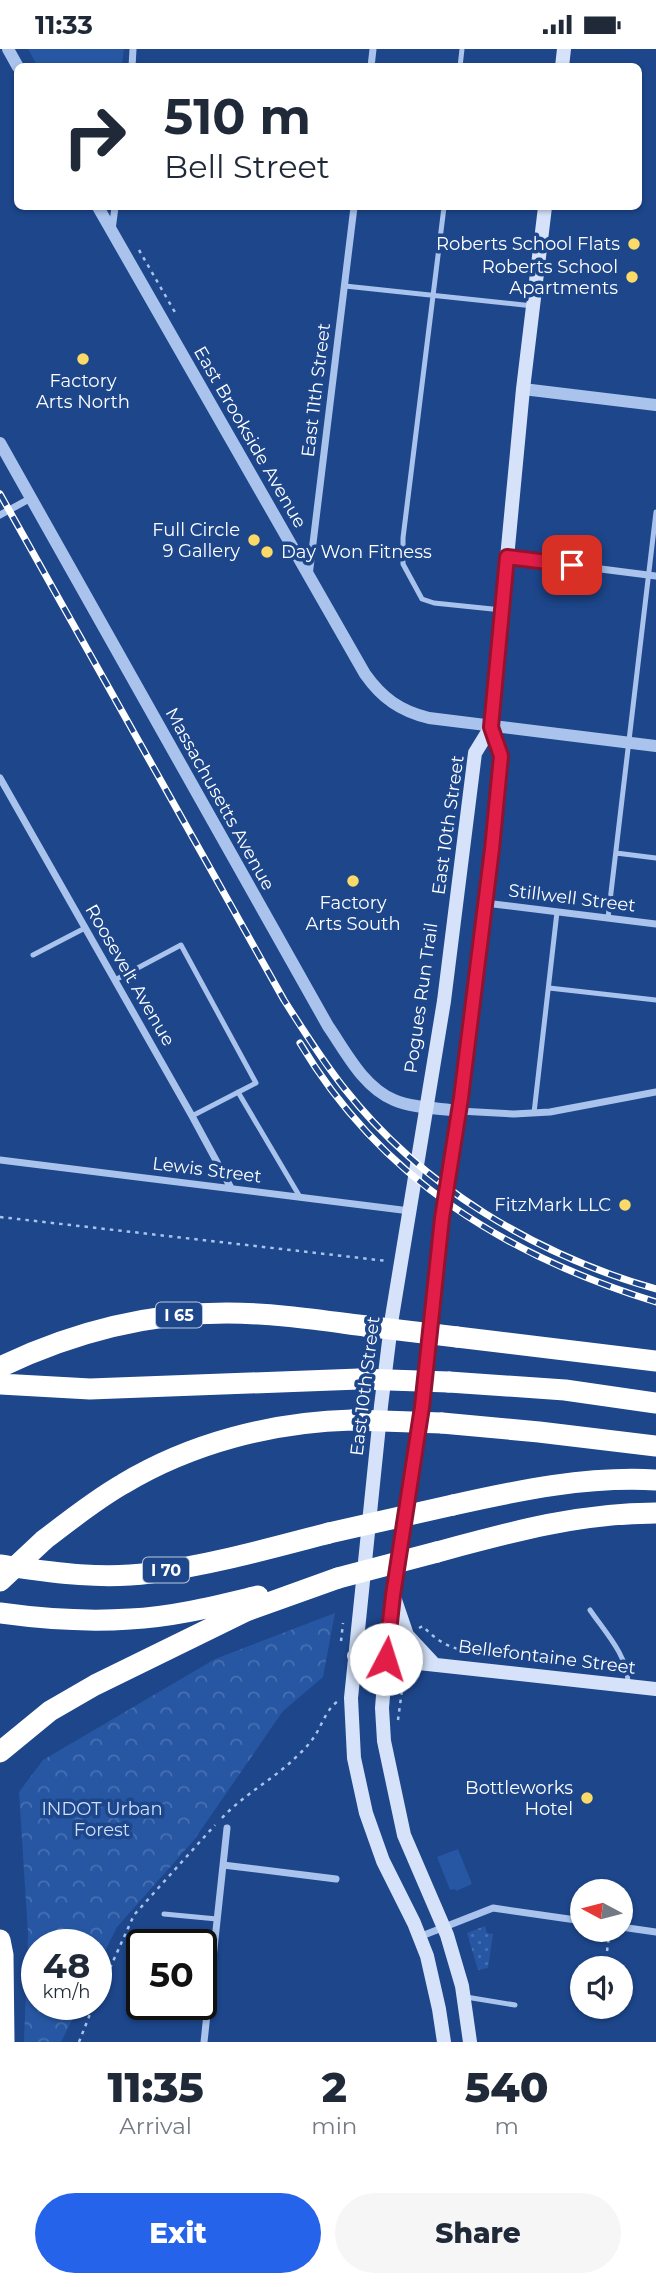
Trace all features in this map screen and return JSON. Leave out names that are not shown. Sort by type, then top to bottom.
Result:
[{"type":"highway","name":"I 65","points":[[0,1367],[32,1352],[99,1329],[183,1315],[255,1314],[656,1361]]},
{"type":"highway","points":[[0,1384],[90,1389],[359,1378],[565,1390],[656,1403]]},
{"type":"highway","points":[[0,1581],[44,1540],[123,1483],[186,1454],[257,1431],[293,1424],[352,1420],[442,1423],[552,1433],[656,1447]]},
{"type":"highway","name":"I 70","points":[[0,1565],[61,1574],[113,1576],[150,1573],[231,1558],[453,1505],[565,1484],[618,1479],[656,1480]]},
{"type":"highway","points":[[0,1613],[75,1620],[131,1619],[177,1614],[338,1578],[561,1520],[656,1513]]},
{"type":"highway","points":[[0,1752],[50,1711],[95,1685],[246,1611],[338,1578]]},
{"type":"highway","points":[[0,1940],[3,1955],[4,2042]]},
{"type":"main road","name":"East 10th Street","points":[[470,2042],[464,1997],[444,1926],[410,1850],[395,1799],[383,1727],[386,1659],[393,1595],[415,1462],[442,1218],[459,1111],[501,756],[491,727],[523,389],[545,210]]},
{"type":"main road","name":"East 10th Street","points":[[444,2042],[432,1973],[419,1937],[377,1847],[359,1785],[351,1734],[354,1657],[392,1317],[444,1001],[475,753],[491,727]]},
{"type":"main road","name":"Bellefontaine Street","points":[[393,1595],[407,1635],[434,1664]]},
{"type":"main road","name":"Bellefontaine Street","points":[[354,1657],[656,1689]]},
{"type":"street","name":"East Brookside Avenue","points":[[100,210],[365,674],[389,702],[404,711],[429,718],[491,727]]},
{"type":"street","points":[[112,232],[116,210]]},
{"type":"street","name":"East 11th Street","points":[[309,576],[354,210]]},
{"type":"street","points":[[523,389],[656,405]]},
{"type":"street","name":"Massachusetts Avenue","points":[[0,443],[328,1026],[360,1072],[375,1088],[396,1101],[459,1111]]},
{"type":"street","points":[[0,515],[31,498]]},
{"type":"street","points":[[507,557],[653,575]]},
{"type":"street","points":[[491,727],[656,746]]},
{"type":"street","name":"Roosevelt Avenue","points":[[0,778],[231,1188]]},
{"type":"street","name":"Stillwell Street","points":[[485,903],[656,924]]},
{"type":"street","points":[[459,1111],[563,1111],[656,1092]]},
{"type":"street","name":"Lewis Street","points":[[0,1160],[411,1211]]},
{"type":"street","points":[[216,1929],[227,1828]]},
{"type":"street","points":[[223,1865],[336,1879]]},
{"type":"street","points":[[419,1937],[493,1908],[570,1919]]},
{"type":"street","points":[[634,1929],[656,1932]]},
{"type":"street","points":[[204,2042],[206,2020]]},
{"type":"lane","points":[[444,210],[403,538],[403,564],[422,599],[434,603],[502,610]]},
{"type":"lane","points":[[345,286],[533,306]]},
{"type":"lane","points":[[608,918],[653,575],[656,512]]},
{"type":"lane","points":[[616,853],[656,858]]},
{"type":"lane","points":[[534,1113],[557,912]]},
{"type":"lane","points":[[33,955],[85,928]]},
{"type":"lane","points":[[115,980],[181,945],[257,1083],[192,1116]]},
{"type":"lane","points":[[549,988],[656,1000]]},
{"type":"lane","points":[[238,1092],[300,1197]]},
{"type":"lane","points":[[590,1610],[623,1660],[628,1671],[628,1686]]},
{"type":"lane","points":[[164,1914],[217,1919]]},
{"type":"lane","points":[[464,1997],[515,2005]]},
{"type":"path","points":[[137,246],[177,314]]},
{"type":"path","points":[[0,1217],[390,1261]]},
{"type":"path","points":[[423,1626],[432,1637],[450,1648],[506,1657]]},
{"type":"path","points":[[396,1729],[405,1678]]},
{"type":"path","points":[[607,1951],[608,1943]]},
{"type":"path","points":[[79,2042],[88,2020]]},
{"type":"green space","points":[[28,49],[124,49],[122,63],[36,63]]},
{"type":"green space","name":"INDOT Urban Forest","points":[[335,1613],[323,1677],[283,1711],[194,1840],[117,1927],[112,1937],[112,1929],[28,1929],[19,1792],[43,1760],[215,1659]]},
{"type":"green space","points":[[458,1849],[472,1884],[456,1891],[450,1890],[437,1857]]},
{"type":"green space","points":[[485,1926],[487,1933],[493,1934],[488,1968],[478,1970],[467,1933]]},
{"type":"green space","name":"INDOT Urban Forest","points":[[25,2020],[72,2020],[61,2042],[24,2042]]},
{"type":"railway","points":[[0,494],[284,1000],[344,1088],[375,1124],[409,1156],[445,1186],[484,1213],[525,1237],[568,1257],[611,1275],[656,1289]]},
{"type":"railway","points":[[300,1043],[332,1091],[369,1134],[409,1173],[452,1206],[499,1236],[549,1261],[656,1302]]},
{"type":"place","name":"Roberts School Flats","points":[[634,244]]},
{"type":"place","name":"Roberts School Apartments","points":[[632,277]]},
{"type":"place","name":"Factory Arts North","points":[[83,359]]},
{"type":"place","name":"Full Circle 9 Gallery","points":[[254,540]]},
{"type":"place","name":"Day Won Fitness","points":[[267,552]]},
{"type":"place","name":"Factory Arts South","points":[[353,881]]},
{"type":"place","name":"FitzMark LLC","points":[[625,1205]]},
{"type":"place","name":"Bottleworks Hotel","points":[[587,1798]]},
{"type":"route","points":[[386,1659],[389,1621],[415,1462],[442,1218],[461,1098],[492,849],[501,756],[491,727],[507,557],[572,565]]}]
